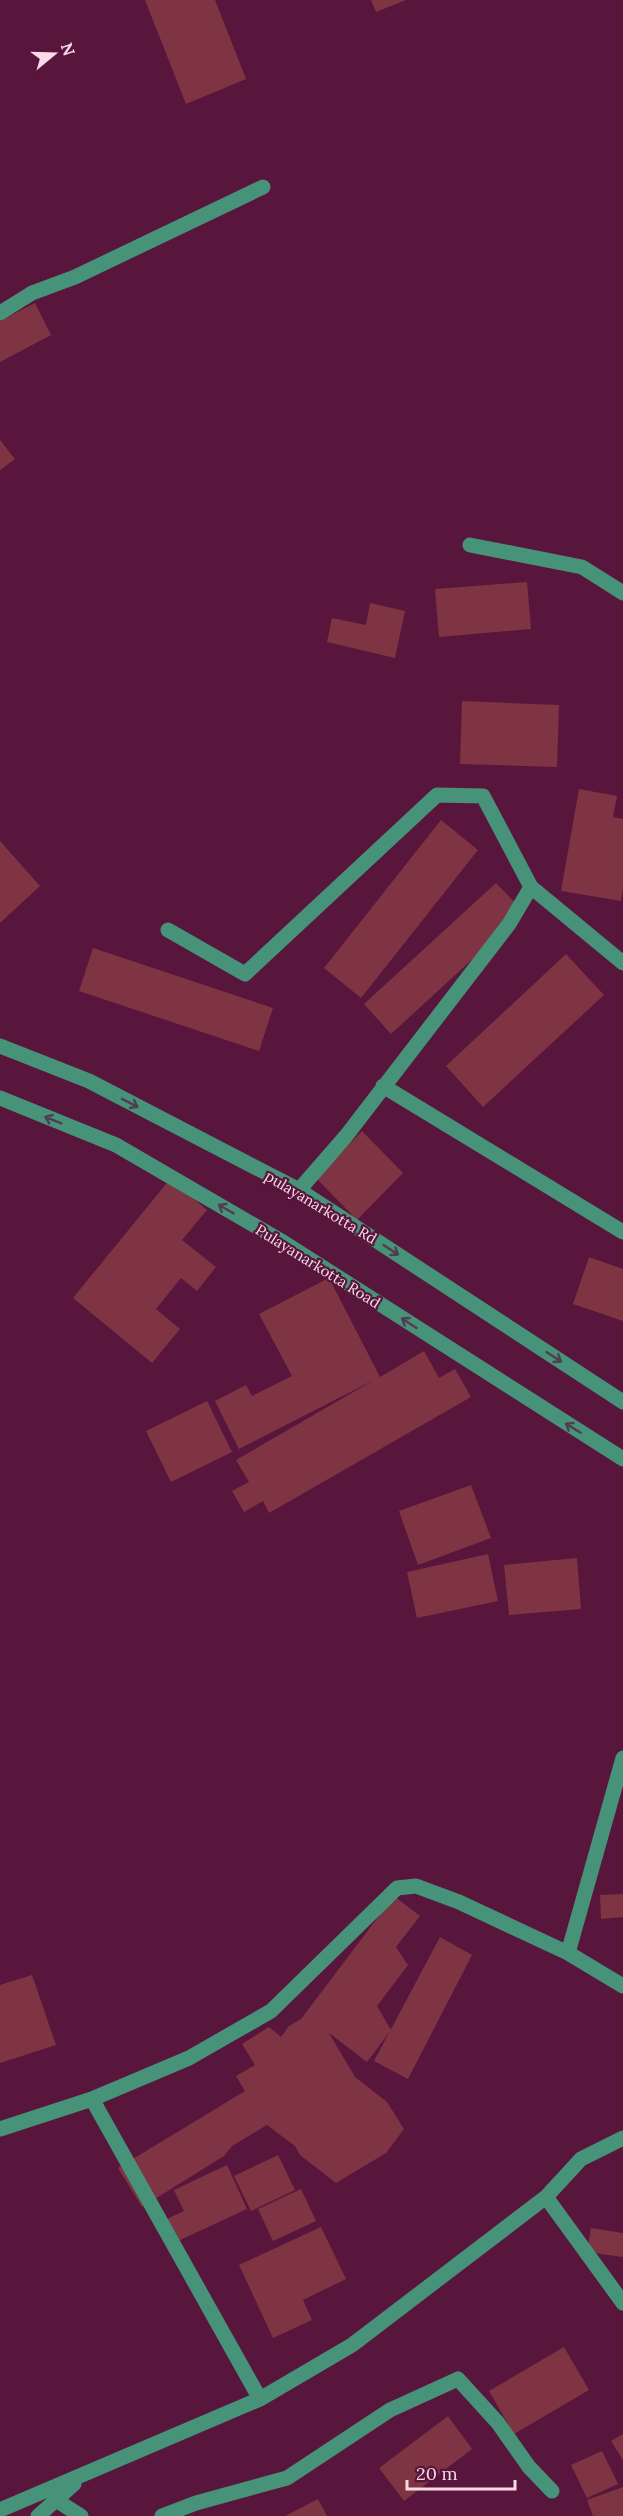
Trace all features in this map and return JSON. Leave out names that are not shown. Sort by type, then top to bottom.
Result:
[{"type":"street","points":[[0,313],[32,294],[75,277],[262,187]]},
{"type":"street","points":[[470,545],[582,567],[623,593]]},
{"type":"street","points":[[168,930],[245,974],[437,795],[483,796],[531,887],[623,963]]},
{"type":"street","points":[[299,1190],[346,1136],[509,924],[531,887]]},
{"type":"street","name":"pulayanarkotta Rd","points":[[0,1046],[89,1081],[299,1190],[623,1402]]},
{"type":"street","points":[[383,1086],[623,1232]]},
{"type":"street","name":"Pulayanarkotta Road","points":[[0,1098],[116,1145],[283,1242],[623,1459]]},
{"type":"street","points":[[568,1953],[623,1758]]},
{"type":"street","points":[[0,2129],[92,2099],[189,2058],[271,2011],[397,1888],[416,1886],[459,1902],[568,1953],[623,1986]]},
{"type":"street","points":[[92,2099],[260,2399]]},
{"type":"street","points":[[0,2510],[260,2399],[352,2345],[546,2197],[581,2159],[623,2138]]},
{"type":"street","points":[[546,2197],[623,2303]]},
{"type":"street","points":[[162,2516],[196,2503],[288,2478],[390,2410],[458,2379],[498,2423],[529,2467],[552,2491]]},
{"type":"street","points":[[38,2516],[83,2476]]},
{"type":"street","points":[[56,2500],[81,2516]]},
{"type":"building","points":[[145,0],[215,0],[246,79],[186,104]]},
{"type":"building","points":[[371,0],[406,0],[376,12]]},
{"type":"building","points":[[35,303],[51,335],[0,362],[0,321]]},
{"type":"building","points":[[0,440],[15,459],[0,470]]},
{"type":"building","points":[[527,582],[531,629],[439,637],[435,589]]},
{"type":"building","points":[[370,603],[405,611],[395,658],[327,642],[332,618],[366,625]]},
{"type":"building","points":[[462,701],[559,705],[557,767],[460,764]]},
{"type":"building","points":[[579,789],[617,796],[613,817],[623,819],[621,901],[561,891]]},
{"type":"building","points":[[441,820],[478,850],[361,998],[324,968]]},
{"type":"building","points":[[0,841],[40,886],[0,923]]},
{"type":"building","points":[[496,883],[524,912],[391,1034],[364,1004]]},
{"type":"building","points":[[93,948],[273,1008],[259,1051],[79,991]]},
{"type":"building","points":[[566,954],[604,995],[483,1107],[446,1066]]},
{"type":"building","points":[[362,1131],[403,1173],[357,1220],[316,1178]]},
{"type":"building","points":[[170,1179],[207,1210],[182,1240],[216,1267],[197,1291],[181,1278],[156,1309],[180,1329],[152,1363],[73,1298]]},
{"type":"building","points":[[589,1257],[623,1269],[623,1321],[573,1304]]},
{"type":"building","points":[[329,1278],[380,1377],[424,1351],[439,1378],[455,1369],[471,1397],[269,1513],[263,1501],[244,1512],[232,1491],[249,1482],[236,1460],[374,1380],[239,1449],[215,1401],[246,1385],[252,1396],[292,1376],[259,1314]]},
{"type":"building","points":[[207,1401],[232,1452],[171,1482],[146,1431]]},
{"type":"building","points":[[471,1485],[491,1538],[418,1565],[399,1511]]},
{"type":"building","points":[[488,1554],[498,1601],[417,1618],[407,1572]]},
{"type":"building","points":[[577,1558],[581,1609],[509,1615],[504,1565]]},
{"type":"building","points":[[623,1894],[623,1917],[601,1919],[600,1895]]},
{"type":"building","points":[[394,1896],[420,1916],[396,1947],[408,1965],[377,2006],[391,2030],[367,2062],[329,2033],[355,2077],[387,2102],[404,2129],[386,2153],[336,2183],[300,2155],[295,2146],[267,2125],[232,2146],[224,2156],[142,2207],[118,2168],[245,2091],[236,2076],[255,2065],[242,2044],[269,2027],[281,2037],[289,2026],[301,2019]]},
{"type":"building","points":[[440,1937],[472,1955],[408,2079],[374,2061]]},
{"type":"building","points":[[32,1975],[56,2045],[0,2063],[0,1985]]},
{"type":"building","points":[[278,2155],[295,2190],[251,2211],[234,2176]]},
{"type":"building","points":[[227,2165],[247,2209],[167,2246],[156,2224],[184,2211],[174,2190]]},
{"type":"building","points":[[301,2189],[316,2221],[273,2241],[258,2209]]},
{"type":"building","points":[[321,2227],[346,2279],[303,2300],[312,2320],[273,2338],[239,2265]]},
{"type":"building","points":[[591,2228],[623,2233],[623,2257],[587,2252]]},
{"type":"building","points":[[564,2347],[589,2390],[514,2434],[489,2391]]},
{"type":"building","points":[[448,2416],[472,2449],[404,2501],[379,2468]]},
{"type":"building","points":[[623,2434],[623,2460],[611,2441]]},
{"type":"building","points":[[602,2451],[618,2484],[587,2498],[571,2465]]},
{"type":"building","points":[[623,2487],[623,2516],[593,2516],[587,2500]]},
{"type":"building","points":[[318,2499],[327,2516],[285,2516]]}]
